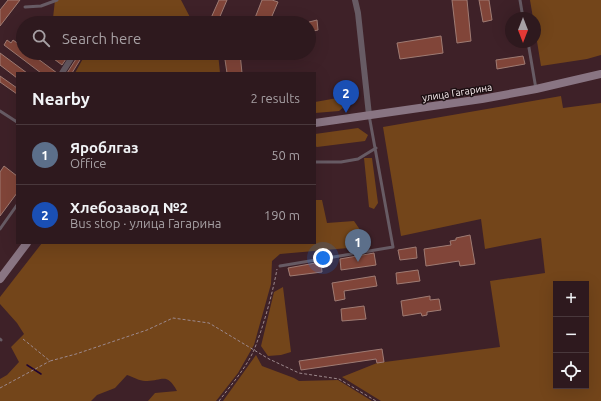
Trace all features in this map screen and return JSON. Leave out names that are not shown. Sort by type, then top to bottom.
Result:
[{"type":"main road","name":"улица Гагарина","points":[[316,123],[482,99],[536,89],[601,74]]},
{"type":"main road","points":[[0,279],[26,244]]},
{"type":"street","points":[[355,0],[358,13],[369,115]]},
{"type":"street","points":[[63,72],[70,60]]},
{"type":"lane","points":[[25,7],[41,6],[57,0]]},
{"type":"lane","points":[[520,0],[522,12]]},
{"type":"lane","points":[[529,48],[536,89]]},
{"type":"lane","points":[[0,110],[16,121]]},
{"type":"lane","points":[[279,267],[393,247],[369,115]]},
{"type":"lane","points":[[316,162],[341,162],[358,159],[376,148]]},
{"type":"lane","points":[[0,229],[16,206]]},
{"type":"path","points":[[218,401],[237,377],[254,350],[279,267]]},
{"type":"path","points":[[0,388],[50,361],[76,354],[147,330],[173,318],[209,323],[269,360],[299,373],[339,378],[376,401]]},
{"type":"path","points":[[23,338],[50,361]]},
{"type":"shaded area","points":[[55,0],[181,0],[189,16],[53,16]]},
{"type":"shaded area","points":[[530,0],[601,0],[601,55],[587,59],[541,66],[538,48],[541,48],[541,12],[532,12]]},
{"type":"shaded area","points":[[82,60],[219,60],[220,72],[76,72]]},
{"type":"shaded area","points":[[561,96],[563,108],[601,103],[601,401],[381,401],[342,377],[377,363],[500,347],[490,281],[545,273],[541,238],[485,249],[481,219],[401,236],[383,127]]},
{"type":"shaded area","points":[[343,97],[346,100],[346,105],[339,111],[316,113],[316,102]]},
{"type":"shaded area","points":[[358,128],[368,135],[365,141],[317,147],[316,134]]},
{"type":"shaded area","points":[[364,158],[372,158],[378,203],[374,209],[369,207]]},
{"type":"shaded area","points":[[316,200],[322,200],[327,223],[354,221],[371,246],[280,254],[272,261],[271,284],[254,345],[238,373],[216,401],[148,401],[155,393],[177,391],[167,379],[143,381],[127,375],[115,388],[97,395],[91,401],[0,401],[0,379],[7,375],[19,362],[11,347],[24,334],[17,323],[0,304],[0,297],[41,244],[316,244]]},
{"type":"shaded area","points":[[283,287],[291,352],[281,355],[268,356],[261,346],[274,292]]},
{"type":"shaded area","points":[[256,355],[262,366],[299,381],[338,380],[372,401],[223,401]]},
{"type":"building","points":[[8,0],[20,0],[0,26],[0,10]]},
{"type":"building","points":[[219,0],[227,0],[220,16],[212,16]]},
{"type":"building","points":[[262,0],[272,0],[278,2],[272,16],[256,16]]},
{"type":"building","points":[[452,0],[467,0],[471,41],[457,43]]},
{"type":"building","points":[[479,0],[489,0],[492,20],[483,22]]},
{"type":"building","points":[[316,20],[318,30],[316,30]]},
{"type":"building","points":[[441,36],[443,53],[400,59],[397,43]]},
{"type":"building","points":[[7,40],[11,43],[13,40],[16,42],[16,54],[4,45]]},
{"type":"building","points":[[0,53],[26,72],[16,72],[16,77],[0,65]]},
{"type":"building","points":[[523,56],[525,64],[497,69],[496,60]]},
{"type":"building","points":[[24,60],[39,60],[56,72],[40,72]]},
{"type":"building","points":[[55,60],[65,60],[62,65]]},
{"type":"building","points":[[75,60],[80,60],[73,72],[68,72]]},
{"type":"building","points":[[225,60],[241,60],[242,72],[227,72]]},
{"type":"building","points":[[0,76],[16,87],[16,93],[0,82]]},
{"type":"building","points":[[4,166],[16,175],[16,194],[0,216],[0,172]]},
{"type":"building","points":[[470,235],[475,264],[460,266],[459,261],[426,266],[424,249],[451,245],[450,241]]},
{"type":"building","points":[[416,247],[417,258],[400,260],[398,250]]},
{"type":"building","points":[[374,253],[376,265],[341,270],[340,259]]},
{"type":"building","points":[[321,262],[322,272],[290,276],[288,268]]},
{"type":"building","points":[[418,270],[420,281],[397,284],[396,273]]},
{"type":"building","points":[[375,276],[377,286],[344,291],[345,299],[335,301],[332,283]]},
{"type":"building","points":[[430,296],[430,300],[439,299],[441,310],[427,312],[427,315],[422,316],[421,313],[403,316],[401,301]]},
{"type":"building","points":[[364,306],[366,319],[342,321],[341,309]]},
{"type":"building","points":[[382,349],[384,362],[377,363],[376,359],[301,370],[299,361]]},
{"type":"waterway","points":[[27,365],[41,374]]},
{"type":"place","name":"Хлебозавод №2","points":[[346,113]]},
{"type":"place","name":"Яроблгаз","points":[[358,262]]}]
